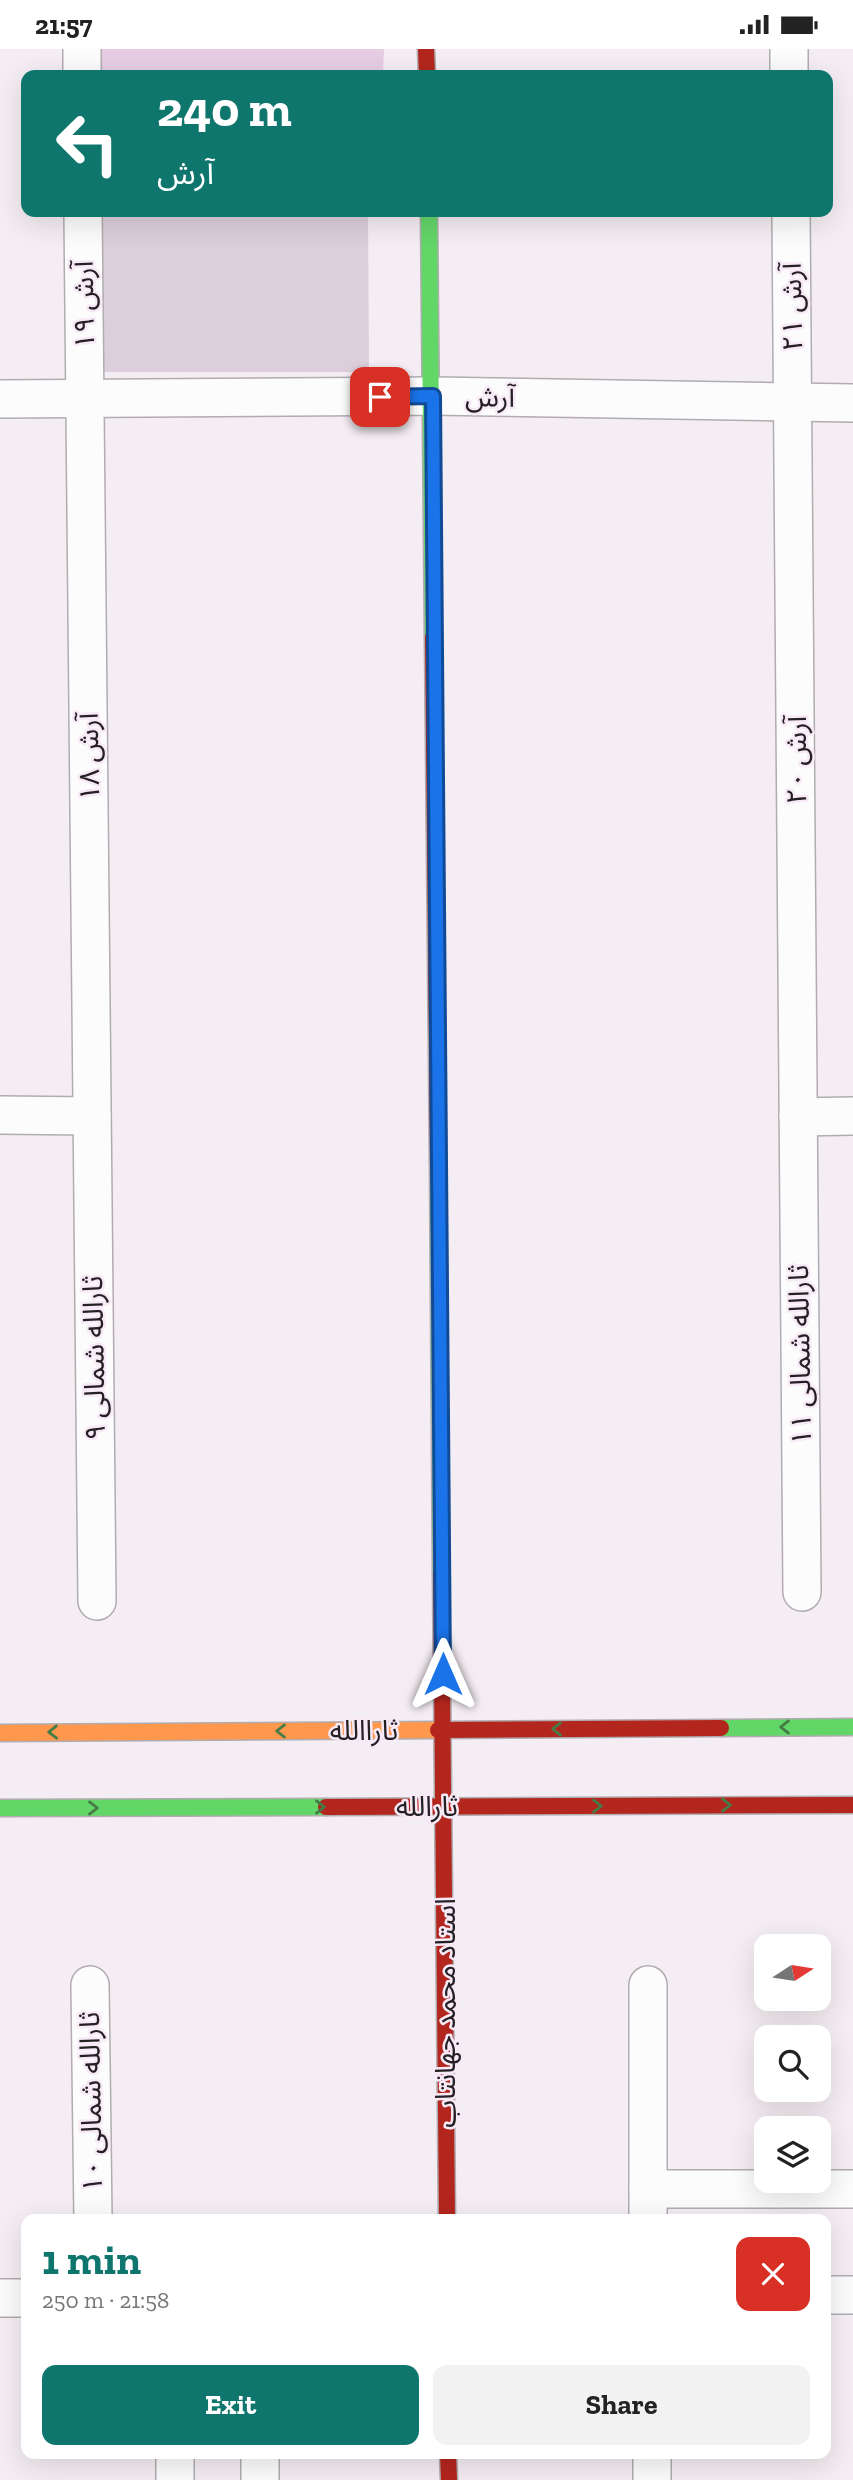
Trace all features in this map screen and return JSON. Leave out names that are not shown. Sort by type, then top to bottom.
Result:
[{"type":"street","points":[[82,49],[82,70]]},
{"type":"street","points":[[426,49],[427,70]]},
{"type":"street","points":[[789,49],[789,70]]},
{"type":"street","name":"آرش ۱۹","points":[[83,217],[85,399]]},
{"type":"street","points":[[429,217],[433,396],[443,1730]]},
{"type":"street","name":"آرش ۲۱","points":[[791,217],[794,403]]},
{"type":"street","name":"آرش","points":[[0,399],[433,396],[853,403]]},
{"type":"street","name":"آرش ۱۸","points":[[85,399],[92,1115]]},
{"type":"street","name":"آرش ۲۰","points":[[794,403],[798,1118]]},
{"type":"street","points":[[0,1115],[92,1115]]},
{"type":"street","name":"ثارالله شمالی ۹","points":[[92,1115],[97,1601]]},
{"type":"street","points":[[798,1118],[853,1117]]},
{"type":"street","name":"ثارالله شمالی ۱۱","points":[[798,1118],[802,1592]]},
{"type":"street","name":"ثاراالله","points":[[0,1733],[853,1727]]},
{"type":"street","name":"استاد محمد جهانتاب","points":[[443,1730],[447,2214]]},
{"type":"street","name":"ثارالله","points":[[0,1808],[853,1805]]},
{"type":"street","name":"ثارالله شمالی ۱۰","points":[[90,1985],[93,2214]]},
{"type":"street","points":[[648,1985],[648,2204],[853,2189]]},
{"type":"street","points":[[831,2295],[853,2295]]},
{"type":"street","points":[[0,2298],[21,2298]]},
{"type":"street","points":[[175,2459],[175,2480]]},
{"type":"street","points":[[260,2459],[260,2480]]},
{"type":"street","points":[[449,2459],[449,2480]]},
{"type":"street","points":[[652,2459],[652,2480]]},
{"type":"shaded area","points":[[96,49],[384,49],[383,70],[96,70]]},
{"type":"building","points":[[100,217],[368,217],[369,372],[101,372]]},
{"type":"traffic: fast","points":[[429,217],[433,637]]},
{"type":"traffic: fast","points":[[438,1160],[441,1574]]},
{"type":"traffic: fast","points":[[721,1728],[853,1727]]},
{"type":"traffic: fast","points":[[0,1808],[326,1807]]},
{"type":"traffic: slow","points":[[0,1733],[438,1730]]},
{"type":"traffic: jam","points":[[426,49],[427,70]]},
{"type":"traffic: jam","points":[[433,637],[438,1160]]},
{"type":"traffic: jam","points":[[441,1574],[447,2214]]},
{"type":"traffic: jam","points":[[438,1730],[721,1728]]},
{"type":"traffic: jam","points":[[326,1807],[853,1805]]},
{"type":"traffic: jam","points":[[448,2459],[449,2480]]},
{"type":"route","points":[[380,397],[433,396],[443,1674]]}]
